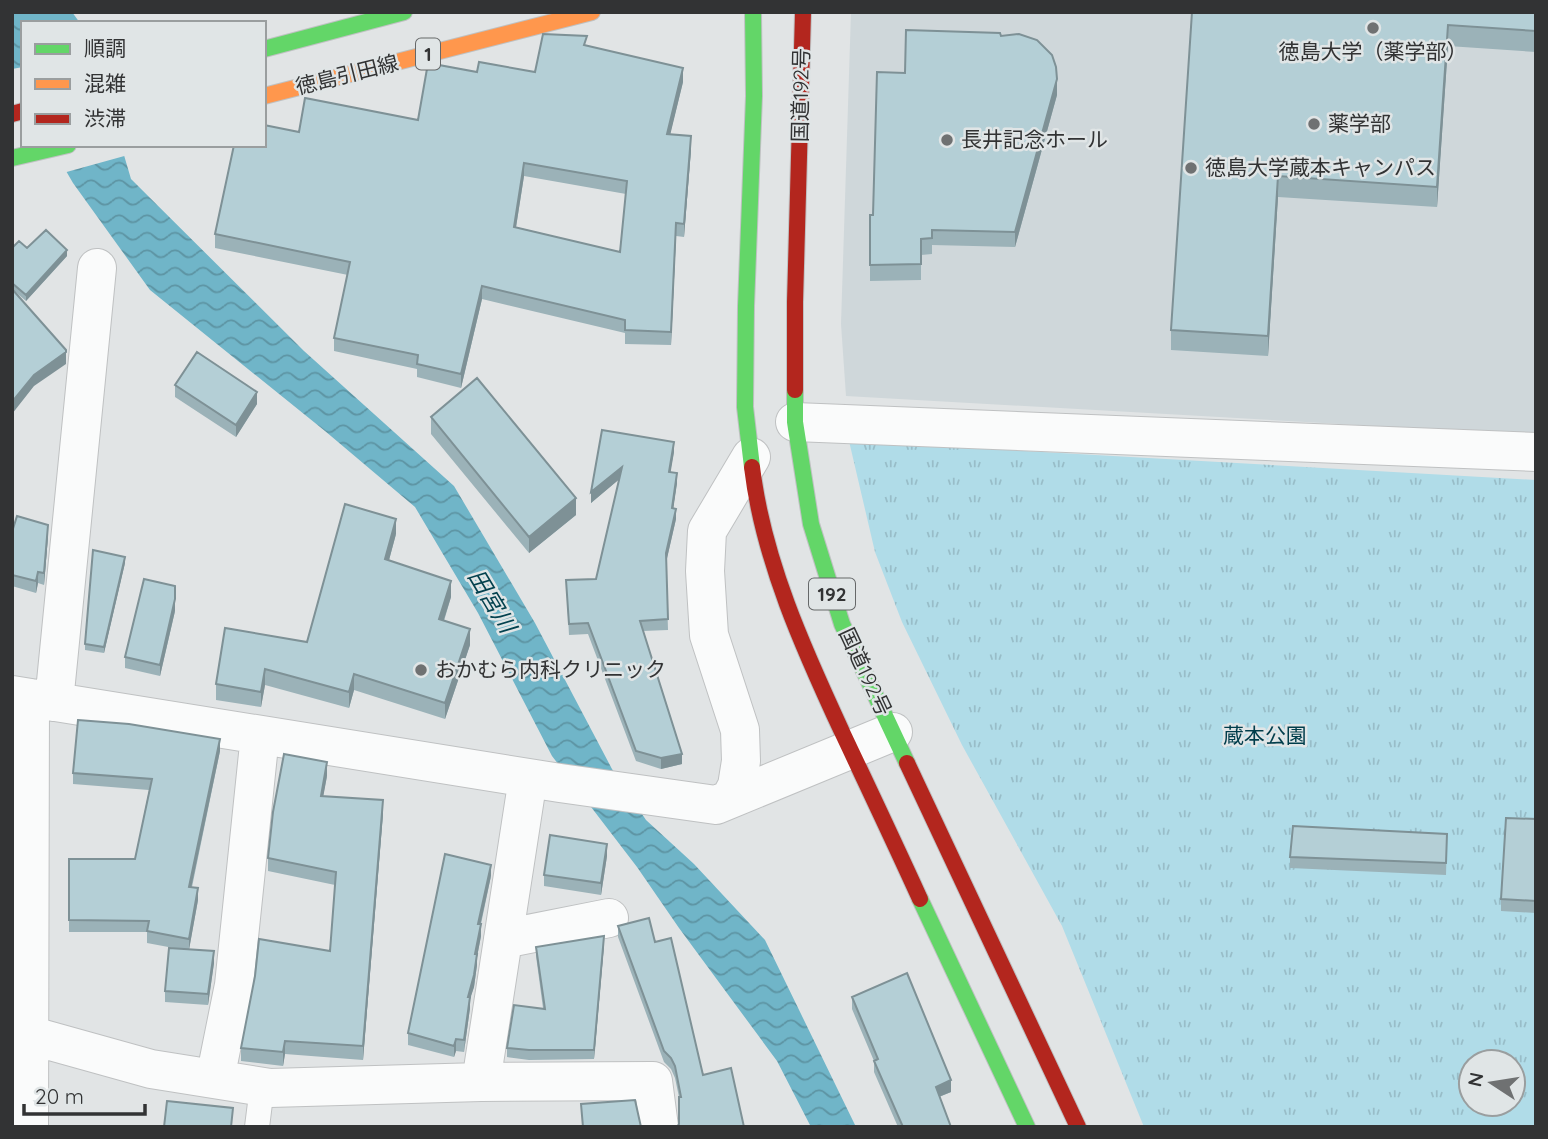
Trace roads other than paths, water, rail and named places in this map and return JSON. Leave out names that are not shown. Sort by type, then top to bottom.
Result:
[{"type":"main road","name":"1","points":[[266,48],[404,12]]},
{"type":"main road","name":"徳島引田線","points":[[266,95],[592,12]]},
{"type":"main road","name":"192","points":[[754,12],[745,407],[755,490],[776,570],[808,658],[1027,1127]]},
{"type":"main road","name":"国道192号","points":[[803,12],[795,302],[795,422],[811,524],[838,612],[1078,1127]]},
{"type":"main road","points":[[20,157],[60,147]]},
{"type":"street","points":[[29,1127],[29,1035],[21,979],[21,795],[32,698],[97,268]]},
{"type":"street","points":[[795,422],[1536,452]]},
{"type":"street","points":[[730,799],[737,786],[741,761],[740,730],[709,635],[706,544],[707,531],[751,457]]},
{"type":"street","points":[[32,698],[716,805],[893,732]]},
{"type":"street","points":[[215,1079],[234,985],[260,735]]},
{"type":"street","points":[[481,1082],[503,939],[544,780]]},
{"type":"street","points":[[503,939],[608,918]]},
{"type":"street","points":[[29,1035],[151,1069],[270,1088],[481,1082],[653,1082],[659,1127]]},
{"type":"lane","points":[[257,1127],[262,1087]]},
{"type":"water","points":[[12,12],[72,12],[79,21],[21,21],[21,92],[12,77]]},
{"type":"water","name":"田宮川","points":[[52,147],[122,147],[131,179],[304,351],[454,486],[535,623],[612,769],[646,820],[694,864],[765,940],[856,1127],[811,1127],[777,1061],[637,867],[552,756],[478,613],[415,507],[150,290],[73,183]]},
{"type":"place","name":"徳島大学（薬学部）","points":[[1373,28]]},
{"type":"place","name":"薬学部","points":[[1314,124]]},
{"type":"place","name":"長井記念ホール","points":[[947,140]]},
{"type":"place","name":"徳島大学蔵本キャンパス","points":[[1191,168]]},
{"type":"place","name":"おかむら内科クリニック","points":[[421,670]]},
{"type":"park label","name":"蔵本公園","points":[[1265,736]]}]
